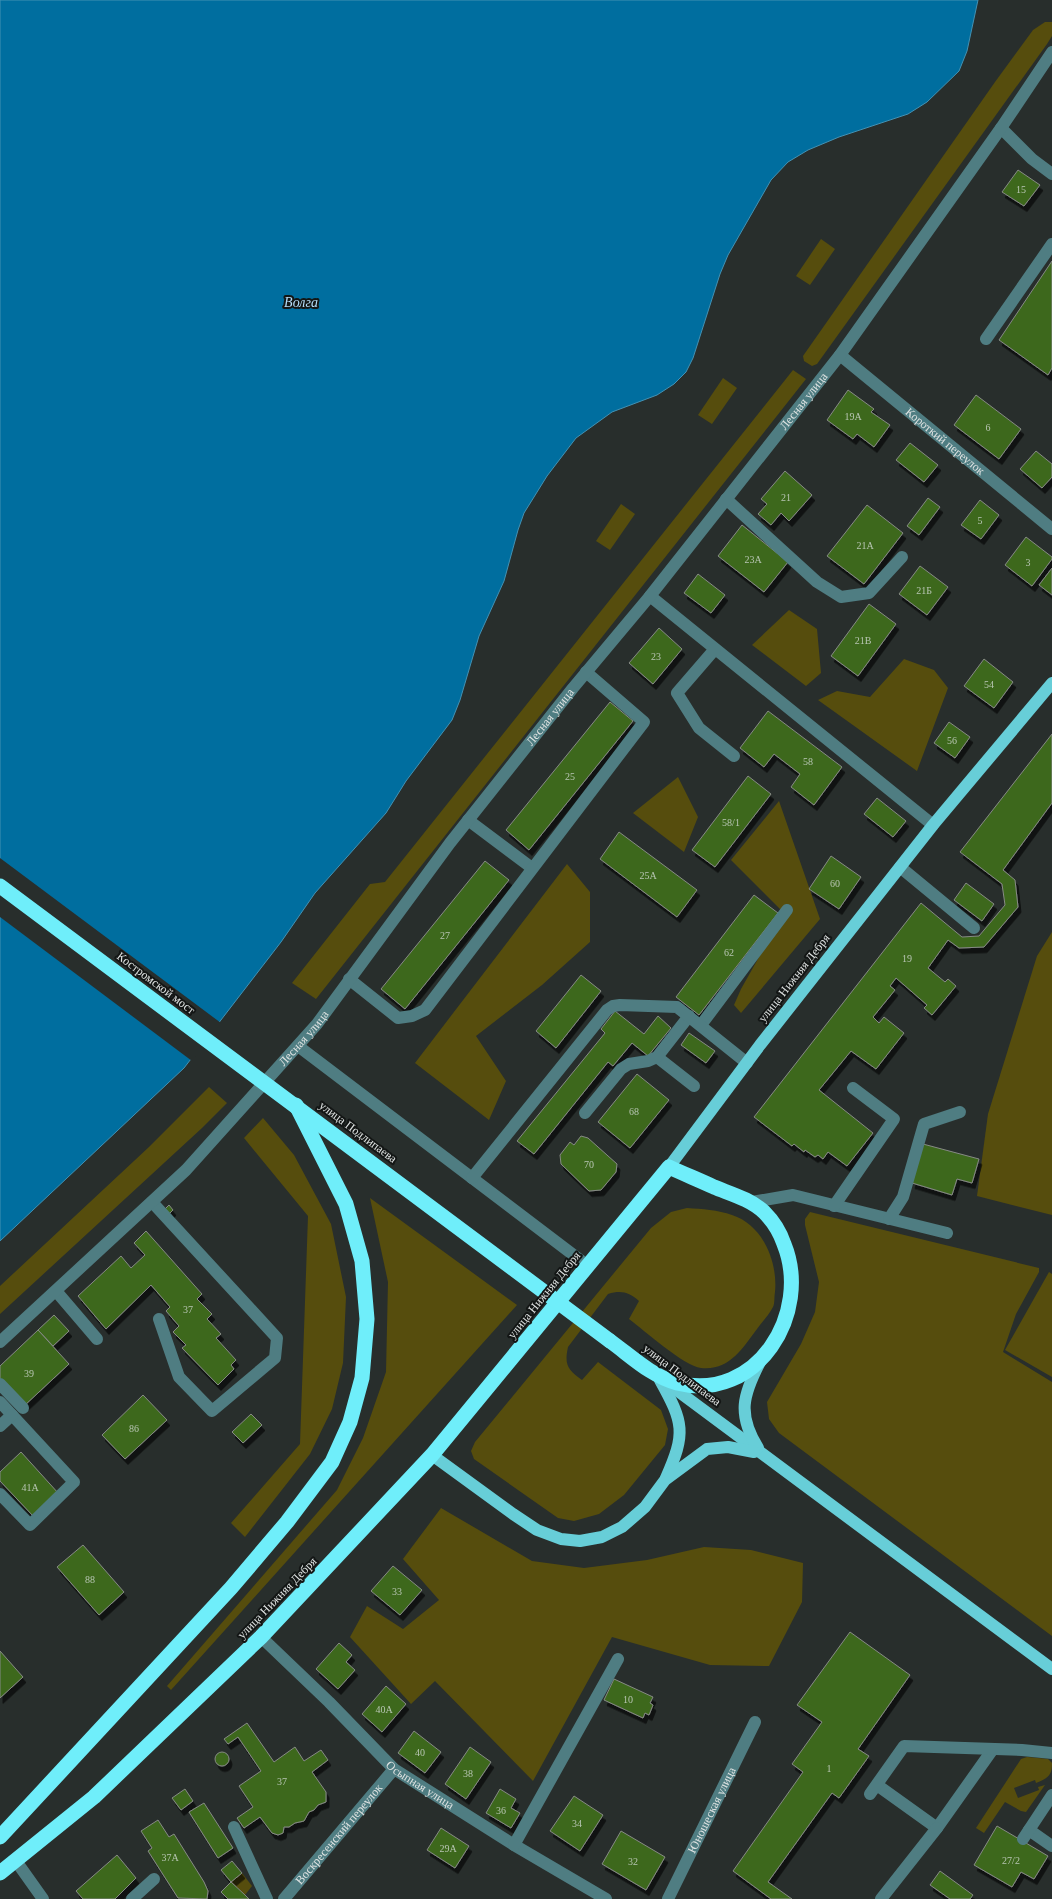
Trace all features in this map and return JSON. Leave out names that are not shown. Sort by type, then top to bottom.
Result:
[{"type":"highway","name":"Костромской мост","points":[[0,886],[295,1104]]},
{"type":"highway","name":"улица Подлипаева","points":[[295,1104],[657,1376]]},
{"type":"highway","points":[[0,1837],[231,1588],[287,1522],[332,1462],[350,1422],[362,1378],[367,1319],[362,1261],[346,1204],[295,1104]]},
{"type":"highway","points":[[657,1376],[678,1383],[702,1386],[720,1384],[747,1372],[760,1361],[785,1320],[791,1298],[792,1278],[787,1251],[779,1232],[765,1213],[752,1202],[669,1167]]},
{"type":"highway","name":"улица Нижняя Дебря","points":[[0,1873],[107,1785],[261,1637],[432,1455],[669,1167]]},
{"type":"main road","name":"улица Нижняя Дебря","points":[[669,1167],[747,1063],[933,825],[1050,688]]},
{"type":"main road","points":[[760,1361],[745,1397],[744,1409],[745,1424],[762,1454]]},
{"type":"main road","points":[[657,1376],[678,1417],[680,1430],[679,1445],[665,1480]]},
{"type":"main road","name":"улица Подлипаева","points":[[657,1376],[1052,1669]]},
{"type":"main road","points":[[432,1455],[512,1514],[538,1530],[561,1539],[580,1541],[602,1537],[622,1527],[644,1507],[665,1480],[706,1449],[728,1447],[762,1454]]},
{"type":"street","name":"Лесная улица","points":[[0,1342],[186,1170],[298,1046],[468,820],[586,672],[650,596],[840,355],[1001,128],[1052,52]]},
{"type":"street","points":[[1001,128],[1032,159],[1052,174]]},
{"type":"street","points":[[986,339],[1052,244]]},
{"type":"street","name":"Короткий переулок","points":[[840,355],[1052,529]]},
{"type":"street","points":[[726,499],[817,582],[841,597],[869,593],[902,557]]},
{"type":"street","points":[[650,596],[933,825]]},
{"type":"street","points":[[715,648],[678,693],[700,728],[734,756]]},
{"type":"street","points":[[349,979],[398,1018],[412,1016],[425,1010],[644,722],[586,672]]},
{"type":"street","points":[[468,820],[532,868]]},
{"type":"street","points":[[900,867],[974,928]]},
{"type":"street","points":[[701,1025],[787,910]]},
{"type":"street","points":[[472,1178],[613,1006],[672,1006],[682,1010],[747,1063]]},
{"type":"street","points":[[585,1113],[625,1065],[648,1062],[657,1057],[689,1016]]},
{"type":"street","points":[[298,1046],[588,1266]]},
{"type":"street","points":[[657,1057],[694,1086]]},
{"type":"street","points":[[834,1206],[894,1120],[853,1088]]},
{"type":"street","points":[[889,1219],[903,1197],[924,1124],[960,1112]]},
{"type":"street","points":[[752,1202],[793,1195],[947,1233]]},
{"type":"street","points":[[152,1202],[277,1338],[275,1358],[212,1411],[178,1377],[159,1319]]},
{"type":"street","points":[[56,1290],[97,1339]]},
{"type":"street","points":[[0,1384],[18,1412],[74,1482],[30,1525],[0,1494]]},
{"type":"street","points":[[0,1402],[18,1412]]},
{"type":"street","points":[[0,1426],[18,1412]]},
{"type":"street","name":"Осыпная улица","points":[[261,1637],[329,1702],[394,1769],[514,1846],[606,1899]]},
{"type":"street","points":[[514,1846],[618,1660]]},
{"type":"street","name":"Юношеская улица","points":[[668,1899],[755,1722]]},
{"type":"street","points":[[937,1828],[874,1789],[904,1746],[1052,1753]]},
{"type":"street","points":[[881,1899],[937,1828],[993,1749]]},
{"type":"street","name":"Воскресенский переулок","points":[[284,1899],[394,1769]]},
{"type":"street","points":[[1052,1795],[1026,1835],[1052,1846]]},
{"type":"street","points":[[234,1827],[267,1899]]},
{"type":"street","points":[[16,1861],[43,1899]]},
{"type":"street","points":[[132,1899],[154,1879]]},
{"type":"shaded area","points":[[1045,22],[1052,22],[1052,36],[1047,44],[817,364],[812,366],[804,361],[803,356],[995,82],[1033,30]]},
{"type":"shaded area","points":[[821,239],[835,249],[810,285],[796,276]]},
{"type":"shaded area","points":[[793,370],[806,379],[316,999],[292,983],[370,884],[385,882]]},
{"type":"shaded area","points":[[723,378],[737,388],[712,424],[698,415]]},
{"type":"shaded area","points":[[621,504],[635,514],[610,550],[596,541]]},
{"type":"shaded area","points":[[789,610],[817,629],[821,673],[806,686],[752,645]]},
{"type":"shaded area","points":[[904,659],[934,670],[948,688],[917,771],[818,700],[837,691],[870,697]]},
{"type":"shaded area","points":[[678,777],[698,817],[684,852],[633,813]]},
{"type":"shaded area","points":[[779,801],[820,919],[741,1013],[734,1005],[784,913],[731,860]]},
{"type":"shaded area","points":[[567,864],[590,892],[590,942],[542,985],[476,1036],[506,1081],[489,1120],[415,1063]]},
{"type":"shaded area","points":[[1052,932],[1052,1215],[977,1196],[988,1114],[1037,956]]},
{"type":"shaded area","points":[[209,1087],[227,1103],[0,1314],[0,1286],[149,1147]]},
{"type":"shaded area","points":[[263,1118],[294,1155],[331,1224],[346,1297],[343,1363],[332,1409],[310,1454],[245,1537],[231,1523],[300,1444],[308,1216],[244,1138]]},
{"type":"shaded area","points":[[370,1198],[517,1305],[171,1690],[167,1686],[337,1490],[363,1438],[386,1372],[388,1282]]},
{"type":"shaded area","points":[[687,1208],[732,1215],[743,1220],[760,1236],[771,1257],[774,1269],[773,1307],[734,1357],[719,1366],[701,1368],[675,1355],[629,1319],[639,1301],[621,1292],[608,1294],[568,1347],[568,1366],[582,1380],[598,1362],[661,1410],[668,1429],[665,1445],[624,1495],[599,1514],[574,1521],[558,1518],[474,1459],[471,1451],[475,1442],[651,1228],[671,1212]]},
{"type":"shaded area","points":[[810,1212],[1039,1268],[1039,1272],[1016,1314],[1003,1352],[1052,1382],[1052,1636],[779,1433],[769,1419],[767,1402],[801,1344],[815,1312],[819,1282],[805,1225],[805,1219]]},
{"type":"shaded area","points":[[1049,1272],[1052,1274],[1052,1377],[1005,1350]]},
{"type":"shaded area","points":[[441,1508],[532,1561],[584,1568],[647,1560],[704,1547],[751,1550],[803,1563],[802,1602],[769,1666],[710,1665],[612,1637],[533,1781],[435,1681],[411,1704],[350,1637],[367,1606],[403,1629],[439,1600],[403,1559]]},
{"type":"shaded area","points":[[1027,1757],[1048,1759],[1052,1763],[1050,1774],[1046,1778],[1036,1783],[1035,1780],[1014,1788],[1018,1798],[1039,1790],[1038,1787],[1045,1785],[1026,1812],[1005,1802],[984,1833],[976,1828],[1021,1759]]},
{"type":"shaded area","points":[[242,1873],[252,1886],[245,1895],[231,1882]]},
{"type":"water","name":"Волга","points":[[0,0],[978,0],[967,51],[959,71],[927,102],[908,114],[839,137],[808,150],[788,162],[771,180],[728,255],[693,358],[686,372],[674,384],[657,395],[612,412],[576,438],[547,476],[524,513],[504,581],[479,636],[452,720],[406,781],[386,813],[315,893],[281,942],[184,1068],[0,1241]]},
{"type":"pier","points":[[0,858],[221,1023],[192,1061],[0,917]]},
{"type":"building","points":[[1018,170],[1040,185],[1024,206],[1002,192]]},
{"type":"building","points":[[1052,261],[1052,368],[1048,375],[999,340]]},
{"type":"building","points":[[848,390],[874,409],[871,412],[890,425],[874,447],[857,434],[853,439],[827,420]]},
{"type":"building","points":[[976,395],[1021,429],[999,459],[954,425]]},
{"type":"building","points":[[910,443],[938,465],[924,482],[896,460]]},
{"type":"building","points":[[1036,451],[1052,464],[1052,477],[1042,488],[1020,469]]},
{"type":"building","points":[[785,471],[812,495],[789,521],[781,513],[771,525],[758,514],[767,504],[761,499]]},
{"type":"building","points":[[928,498],[940,507],[919,535],[907,526]]},
{"type":"building","points":[[980,500],[999,515],[981,539],[961,525]]},
{"type":"building","points":[[867,505],[903,533],[864,584],[827,556]]},
{"type":"building","points":[[742,525],[788,562],[764,592],[718,556]]},
{"type":"building","points":[[1026,537],[1052,557],[1032,586],[1005,565]]},
{"type":"building","points":[[920,566],[948,587],[927,615],[899,594]]},
{"type":"building","points":[[1052,568],[1052,595],[1039,585]]},
{"type":"building","points":[[698,574],[725,595],[711,613],[684,593]]},
{"type":"building","points":[[869,604],[896,624],[858,676],[831,656]]},
{"type":"building","points":[[659,628],[682,649],[653,684],[629,663]]},
{"type":"building","points":[[984,659],[1013,682],[994,708],[964,686]]},
{"type":"building","points":[[610,702],[633,721],[529,850],[506,830]]},
{"type":"building","points":[[768,711],[842,767],[814,805],[791,787],[800,774],[774,754],[764,767],[740,748]]},
{"type":"building","points":[[949,722],[970,737],[955,758],[934,743]]},
{"type":"building","points":[[1052,734],[1052,803],[1003,870],[1015,880],[1018,907],[984,947],[959,948],[948,940],[928,968],[945,982],[948,979],[956,986],[932,1015],[924,1008],[927,1005],[896,978],[890,986],[895,990],[873,1017],[879,1023],[884,1017],[904,1033],[876,1069],[851,1051],[819,1090],[873,1133],[847,1166],[828,1152],[823,1159],[818,1155],[815,1157],[805,1150],[804,1152],[794,1144],[792,1146],[754,1117],[921,903],[962,937],[979,936],[1005,905],[1002,884],[960,852]]},
{"type":"building","points":[[748,776],[771,794],[715,867],[692,850]]},
{"type":"building","points":[[877,798],[906,821],[893,837],[864,814]]},
{"type":"building","points":[[619,832],[697,890],[677,917],[600,859]]},
{"type":"building","points":[[831,856],[861,877],[839,909],[809,889]]},
{"type":"building","points":[[485,861],[509,880],[405,1009],[381,989]]},
{"type":"building","points":[[966,883],[994,904],[982,921],[954,900]]},
{"type":"building","points":[[754,895],[778,913],[699,1015],[676,997]]},
{"type":"building","points":[[581,975],[601,991],[556,1048],[536,1031]]},
{"type":"building","points":[[615,1011],[644,1034],[658,1016],[671,1028],[648,1056],[632,1043],[613,1066],[608,1062],[534,1154],[517,1141],[605,1033],[601,1029]]},
{"type":"building","points":[[689,1033],[715,1051],[706,1063],[681,1045]]},
{"type":"building","points":[[637,1074],[669,1100],[630,1148],[598,1122]]},
{"type":"building","points":[[581,1136],[588,1138],[617,1164],[616,1172],[601,1190],[589,1191],[561,1164],[560,1155],[570,1142],[574,1145]]},
{"type":"building","points":[[923,1144],[979,1159],[972,1183],[957,1179],[952,1195],[912,1183]]},
{"type":"building","points":[[169,1205],[173,1210],[169,1214],[165,1209]]},
{"type":"building","points":[[146,1231],[202,1294],[197,1299],[212,1314],[207,1319],[221,1334],[216,1338],[236,1360],[231,1365],[234,1369],[218,1385],[182,1348],[186,1345],[173,1332],[179,1326],[166,1311],[170,1307],[151,1285],[106,1329],[78,1296],[121,1256],[131,1268],[145,1255],[134,1243]]},
{"type":"building","points":[[54,1315],[69,1331],[53,1346],[38,1330]]},
{"type":"building","points":[[38,1330],[69,1364],[24,1406],[0,1381],[0,1366]]},
{"type":"building","points":[[143,1395],[167,1420],[125,1459],[102,1435]]},
{"type":"building","points":[[251,1414],[262,1425],[243,1443],[232,1432]]},
{"type":"building","points":[[21,1452],[59,1494],[34,1517],[0,1481],[0,1472]]},
{"type":"building","points":[[83,1545],[124,1592],[99,1615],[57,1567]]},
{"type":"building","points":[[393,1566],[422,1590],[400,1615],[371,1591]]},
{"type":"building","points":[[850,1632],[910,1675],[858,1749],[869,1756],[839,1798],[832,1793],[768,1882],[792,1899],[771,1899],[733,1871],[803,1772],[792,1764],[822,1722],[797,1705]]},
{"type":"building","points":[[339,1643],[352,1655],[346,1662],[355,1670],[338,1689],[316,1669]]},
{"type":"building","points":[[0,1651],[23,1677],[0,1698]]},
{"type":"building","points":[[614,1679],[653,1697],[650,1703],[653,1705],[649,1715],[645,1713],[643,1718],[604,1700]]},
{"type":"building","points":[[386,1686],[406,1704],[382,1732],[362,1714]]},
{"type":"building","points":[[247,1723],[274,1762],[295,1747],[304,1761],[321,1750],[328,1760],[312,1772],[326,1792],[326,1802],[309,1812],[304,1821],[284,1827],[283,1833],[278,1835],[272,1833],[260,1817],[244,1828],[237,1818],[253,1807],[239,1786],[261,1771],[238,1737],[228,1744],[224,1739]]},
{"type":"building","points":[[414,1731],[441,1752],[425,1773],[398,1753]]},
{"type":"building","points":[[470,1747],[491,1762],[466,1799],[445,1784]]},
{"type":"building","points":[[222,1752],[227,1754],[229,1759],[227,1764],[222,1766],[217,1764],[215,1759],[217,1754]]},
{"type":"building","points":[[185,1789],[193,1801],[181,1810],[172,1798]]},
{"type":"building","points":[[500,1789],[516,1799],[511,1808],[520,1813],[511,1828],[486,1813]]},
{"type":"building","points":[[574,1796],[603,1815],[580,1851],[550,1831]]},
{"type":"building","points":[[204,1803],[233,1848],[218,1858],[189,1812]]},
{"type":"building","points":[[158,1820],[169,1837],[174,1834],[204,1882],[208,1891],[207,1899],[178,1898],[148,1851],[152,1848],[141,1831]]},
{"type":"building","points":[[997,1826],[1048,1856],[1034,1879],[1021,1872],[1012,1887],[974,1865]]},
{"type":"building","points":[[441,1828],[469,1846],[455,1868],[427,1850]]},
{"type":"building","points":[[621,1831],[665,1857],[646,1890],[602,1864]]},
{"type":"building","points":[[117,1855],[136,1878],[115,1899],[83,1899],[76,1891]]},
{"type":"building","points":[[232,1861],[242,1873],[231,1882],[221,1870]]},
{"type":"building","points":[[940,1871],[973,1895],[970,1899],[950,1899],[930,1885]]},
{"type":"building","points":[[231,1882],[249,1899],[228,1899],[221,1892]]}]
